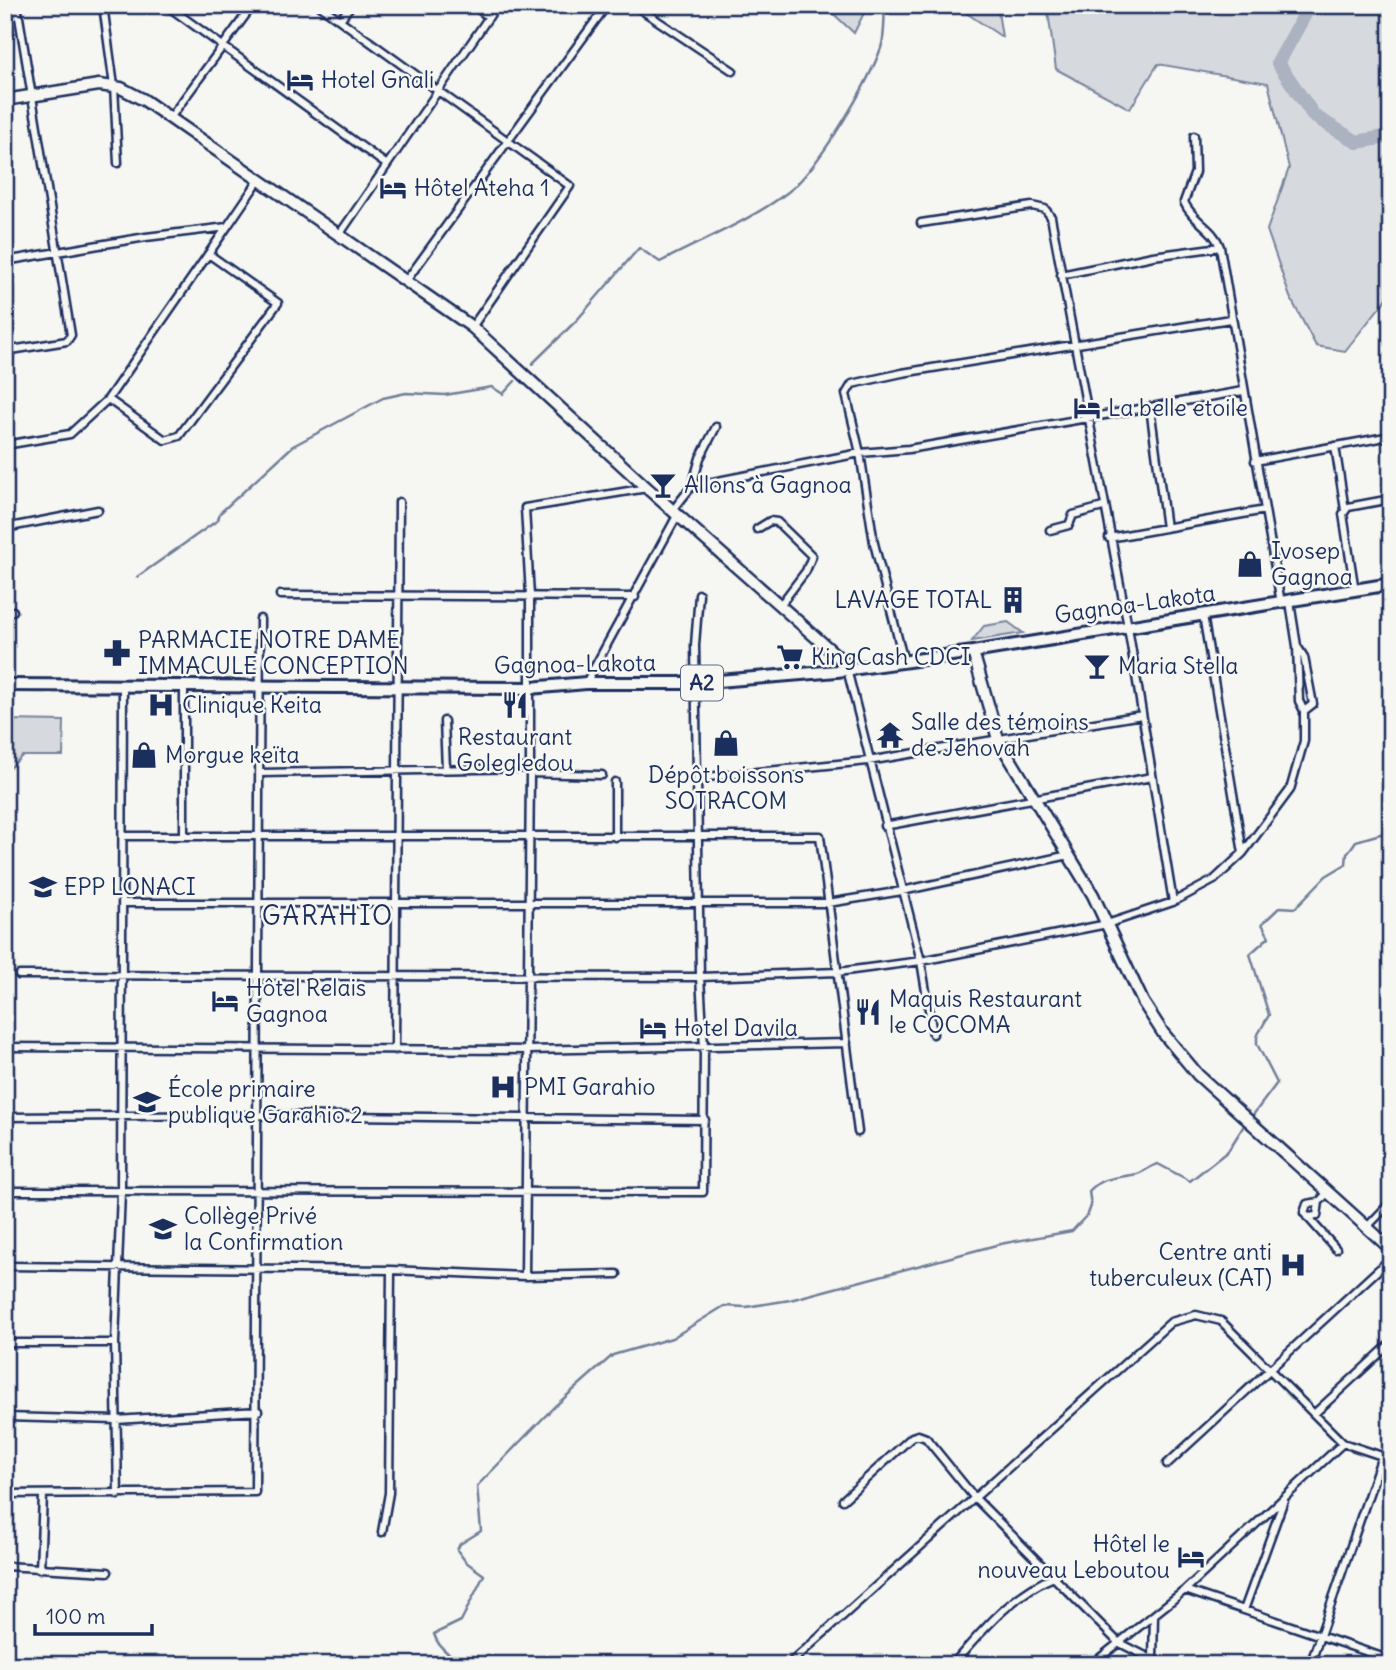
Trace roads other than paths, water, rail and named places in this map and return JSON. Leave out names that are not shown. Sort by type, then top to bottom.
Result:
[{"type":"main road","name":"Gagnoa-Lakota","points":[[5,685],[530,688],[586,683],[695,683],[904,662],[1391,584]]},
{"type":"street","points":[[5,351],[70,339],[17,5]]},
{"type":"street","points":[[103,5],[114,86],[118,163]]},
{"type":"street","points":[[166,5],[387,165]]},
{"type":"street","points":[[170,118],[253,5]]},
{"type":"street","points":[[319,5],[509,139],[570,186],[472,327]]},
{"type":"street","points":[[340,20],[352,5]]},
{"type":"street","points":[[473,5],[489,17]]},
{"type":"street","points":[[339,235],[440,91],[496,5]]},
{"type":"street","points":[[406,281],[607,5]]},
{"type":"street","points":[[634,5],[733,71]]},
{"type":"street","points":[[5,100],[99,85],[114,86],[144,100],[472,327],[647,488],[845,663],[884,826],[921,961],[933,1034]]},
{"type":"street","points":[[1194,136],[1195,172],[1185,202],[1194,218],[1217,239],[1220,247],[1255,461],[1285,602],[1297,646],[1304,657],[1313,704],[1304,711]]},
{"type":"street","points":[[5,445],[70,434],[108,399],[210,255],[259,180]]},
{"type":"street","points":[[921,223],[1032,206],[1045,209],[1055,229],[1103,507],[1128,627],[1173,902]]},
{"type":"street","points":[[5,261],[227,227]]},
{"type":"street","points":[[1061,275],[1153,256],[1220,247]]},
{"type":"street","points":[[108,399],[165,440],[179,436],[278,303],[210,255]]},
{"type":"street","points":[[904,662],[874,543],[860,453],[846,394],[852,384],[902,373],[1230,319]]},
{"type":"street","points":[[692,486],[860,453],[909,449],[1243,391]]},
{"type":"street","points":[[1150,407],[1166,528]]},
{"type":"street","points":[[586,683],[635,597],[675,512],[692,486],[700,458],[716,427]]},
{"type":"street","points":[[1255,461],[1391,436]]},
{"type":"street","points":[[1335,446],[1355,591]]},
{"type":"street","points":[[525,1276],[530,905],[530,596],[525,508],[647,488]]},
{"type":"street","points":[[1345,510],[1391,499]]},
{"type":"street","points":[[395,1050],[398,976],[395,904],[399,502]]},
{"type":"street","points":[[1050,530],[1069,525],[1073,515],[1081,511],[1103,507]]},
{"type":"street","points":[[5,528],[98,510]]},
{"type":"street","points":[[1109,538],[1265,510]]},
{"type":"street","points":[[757,529],[770,521],[777,522],[812,556],[806,571],[781,604]]},
{"type":"street","points":[[5,1191],[703,1192],[705,1047],[700,977],[695,683],[699,594]]},
{"type":"street","points":[[280,595],[635,597]]},
{"type":"street","points":[[5,612],[13,611]]},
{"type":"street","points":[[1203,615],[1242,853]]},
{"type":"street","points":[[5,1494],[118,1496],[255,1493],[258,1411],[256,1270],[260,619]]},
{"type":"street","points":[[19,975],[700,977],[838,972],[921,961],[1107,924],[1173,902],[1214,880],[1242,853],[1290,790],[1304,741],[1304,711],[1295,660],[1297,646]]},
{"type":"street","points":[[973,652],[998,739],[1069,855],[1107,924],[1143,1002],[1182,1058],[1391,1249]]},
{"type":"street","points":[[118,1496],[116,1343],[121,1192],[123,685]]},
{"type":"street","points":[[184,686],[184,836]]},
{"type":"street","points":[[696,778],[868,761],[1142,715]]},
{"type":"street","points":[[444,721],[446,769]]},
{"type":"street","points":[[260,773],[446,769],[530,770],[602,775]]},
{"type":"street","points":[[884,826],[1152,777]]},
{"type":"street","points":[[615,782],[615,836]]},
{"type":"street","points":[[124,836],[820,836],[858,1132]]},
{"type":"street","points":[[123,904],[828,903],[902,891],[1069,855]]},
{"type":"street","points":[[5,1047],[528,1050],[847,1043]]},
{"type":"street","points":[[5,1117],[257,1115],[705,1120]]},
{"type":"street","points":[[1307,1217],[1317,1216],[1319,1202],[1328,1192]]},
{"type":"street","points":[[1319,1202],[1310,1201],[1305,1206],[1307,1217],[1336,1249]]},
{"type":"street","points":[[1367,1227],[1391,1202]]},
{"type":"street","points":[[1167,1464],[1391,1258]]},
{"type":"street","points":[[5,1266],[391,1270],[525,1276],[617,1274]]},
{"type":"street","points":[[382,1532],[389,1493],[391,1270]]},
{"type":"street","points":[[788,1665],[1171,1322],[1196,1315],[1221,1321],[1343,1443],[1391,1459]]},
{"type":"street","points":[[5,1343],[116,1343]]},
{"type":"street","points":[[1314,1414],[1391,1343]]},
{"type":"street","points":[[5,1417],[116,1420],[258,1411]]},
{"type":"street","points":[[843,1500],[912,1437],[918,1435],[926,1438],[974,1497],[1056,1576],[1118,1642],[1163,1665]]},
{"type":"street","points":[[1091,1665],[1185,1590],[1343,1443]]},
{"type":"street","points":[[1310,1665],[1382,1456]]},
{"type":"street","points":[[40,1569],[43,1496]]},
{"type":"street","points":[[1244,1610],[1285,1496]]},
{"type":"street","points":[[5,1566],[108,1572]]},
{"type":"street","points":[[952,1665],[999,1615],[1029,1590],[1056,1576]]},
{"type":"street","points":[[1185,1590],[1391,1660]]},
{"type":"street","points":[[1153,1660],[1154,1616]]},
{"type":"waterway","points":[[532,364],[577,320],[639,248],[660,262],[758,212],[800,181],[841,125],[875,64],[884,33],[885,5]]},
{"type":"waterway","points":[[1310,5],[1278,63],[1314,116],[1357,142],[1391,136]]},
{"type":"waterway","points":[[137,577],[218,520],[220,513],[293,446],[383,398],[406,393],[445,395],[492,387],[503,394],[515,381]]},
{"type":"waterway","points":[[1250,1119],[1277,1083],[1257,1044],[1257,1036],[1269,1015],[1250,954],[1269,937],[1262,924],[1280,907],[1295,908],[1326,876],[1346,864],[1347,854],[1356,841],[1391,831]]},
{"type":"waterway","points":[[476,1665],[450,1655],[434,1634],[461,1621],[484,1575],[466,1562],[457,1550],[460,1544],[481,1531],[477,1486],[554,1407],[613,1355],[672,1338],[724,1306],[746,1307],[790,1300],[1000,1244],[1072,1231],[1088,1214],[1091,1206],[1089,1191],[1094,1186],[1112,1178],[1137,1174],[1158,1164],[1190,1181],[1228,1151],[1245,1124]]},
{"type":"place","name":"Hotel Gnali","points":[[300,80]]},
{"type":"place","name":"Hôtel Ateha 1","points":[[393,188]]},
{"type":"place","name":"La belle etoile","points":[[1087,408]]},
{"type":"place","name":"Allons à Gagnoa","points":[[663,485]]},
{"type":"place","name":"Ivosep Gagnoa","points":[[1250,564]]},
{"type":"place","name":"LAVAGE TOTAL","points":[[1013,600]]},
{"type":"place","name":"PARMACIE NOTRE DAME IMMACULE CONCEPTION","points":[[117,653]]},
{"type":"place","name":"KingCash CDCI","points":[[790,657]]},
{"type":"place","name":"Maria Stella","points":[[1097,666]]},
{"type":"place","name":"Clinique Keita","points":[[161,705]]},
{"type":"place","name":"Restaurant Golegledou","points":[[515,705]]},
{"type":"place","name":"Salle des témoins de Jehovah","points":[[890,735]]},
{"type":"place","name":"Dépôt boissons SOTRACOM","points":[[726,743]]},
{"type":"place","name":"Morgue keïta","points":[[144,755]]},
{"type":"place","name":"EPP LONACI","points":[[43,887]]},
{"type":"place","name":"Hôtel Relais Gagnoa","points":[[225,1001]]},
{"type":"place","name":"Maquis Restaurant le COCOMA","points":[[868,1012]]},
{"type":"place","name":"Hotel Davila","points":[[653,1028]]},
{"type":"place","name":"PMI Garahio","points":[[503,1087]]},
{"type":"place","name":"École primaire publique Garahio 2","points":[[147,1102]]},
{"type":"place","name":"Collège Privé la Confirmation","points":[[163,1229]]},
{"type":"place","name":"Centre anti tuberculeux (CAT)","points":[[1293,1265]]},
{"type":"place","name":"Hôtel le nouveau Leboutou","points":[[1191,1557]]},
{"type":"district","name":"GARAHIO","points":[[328,916]]}]
